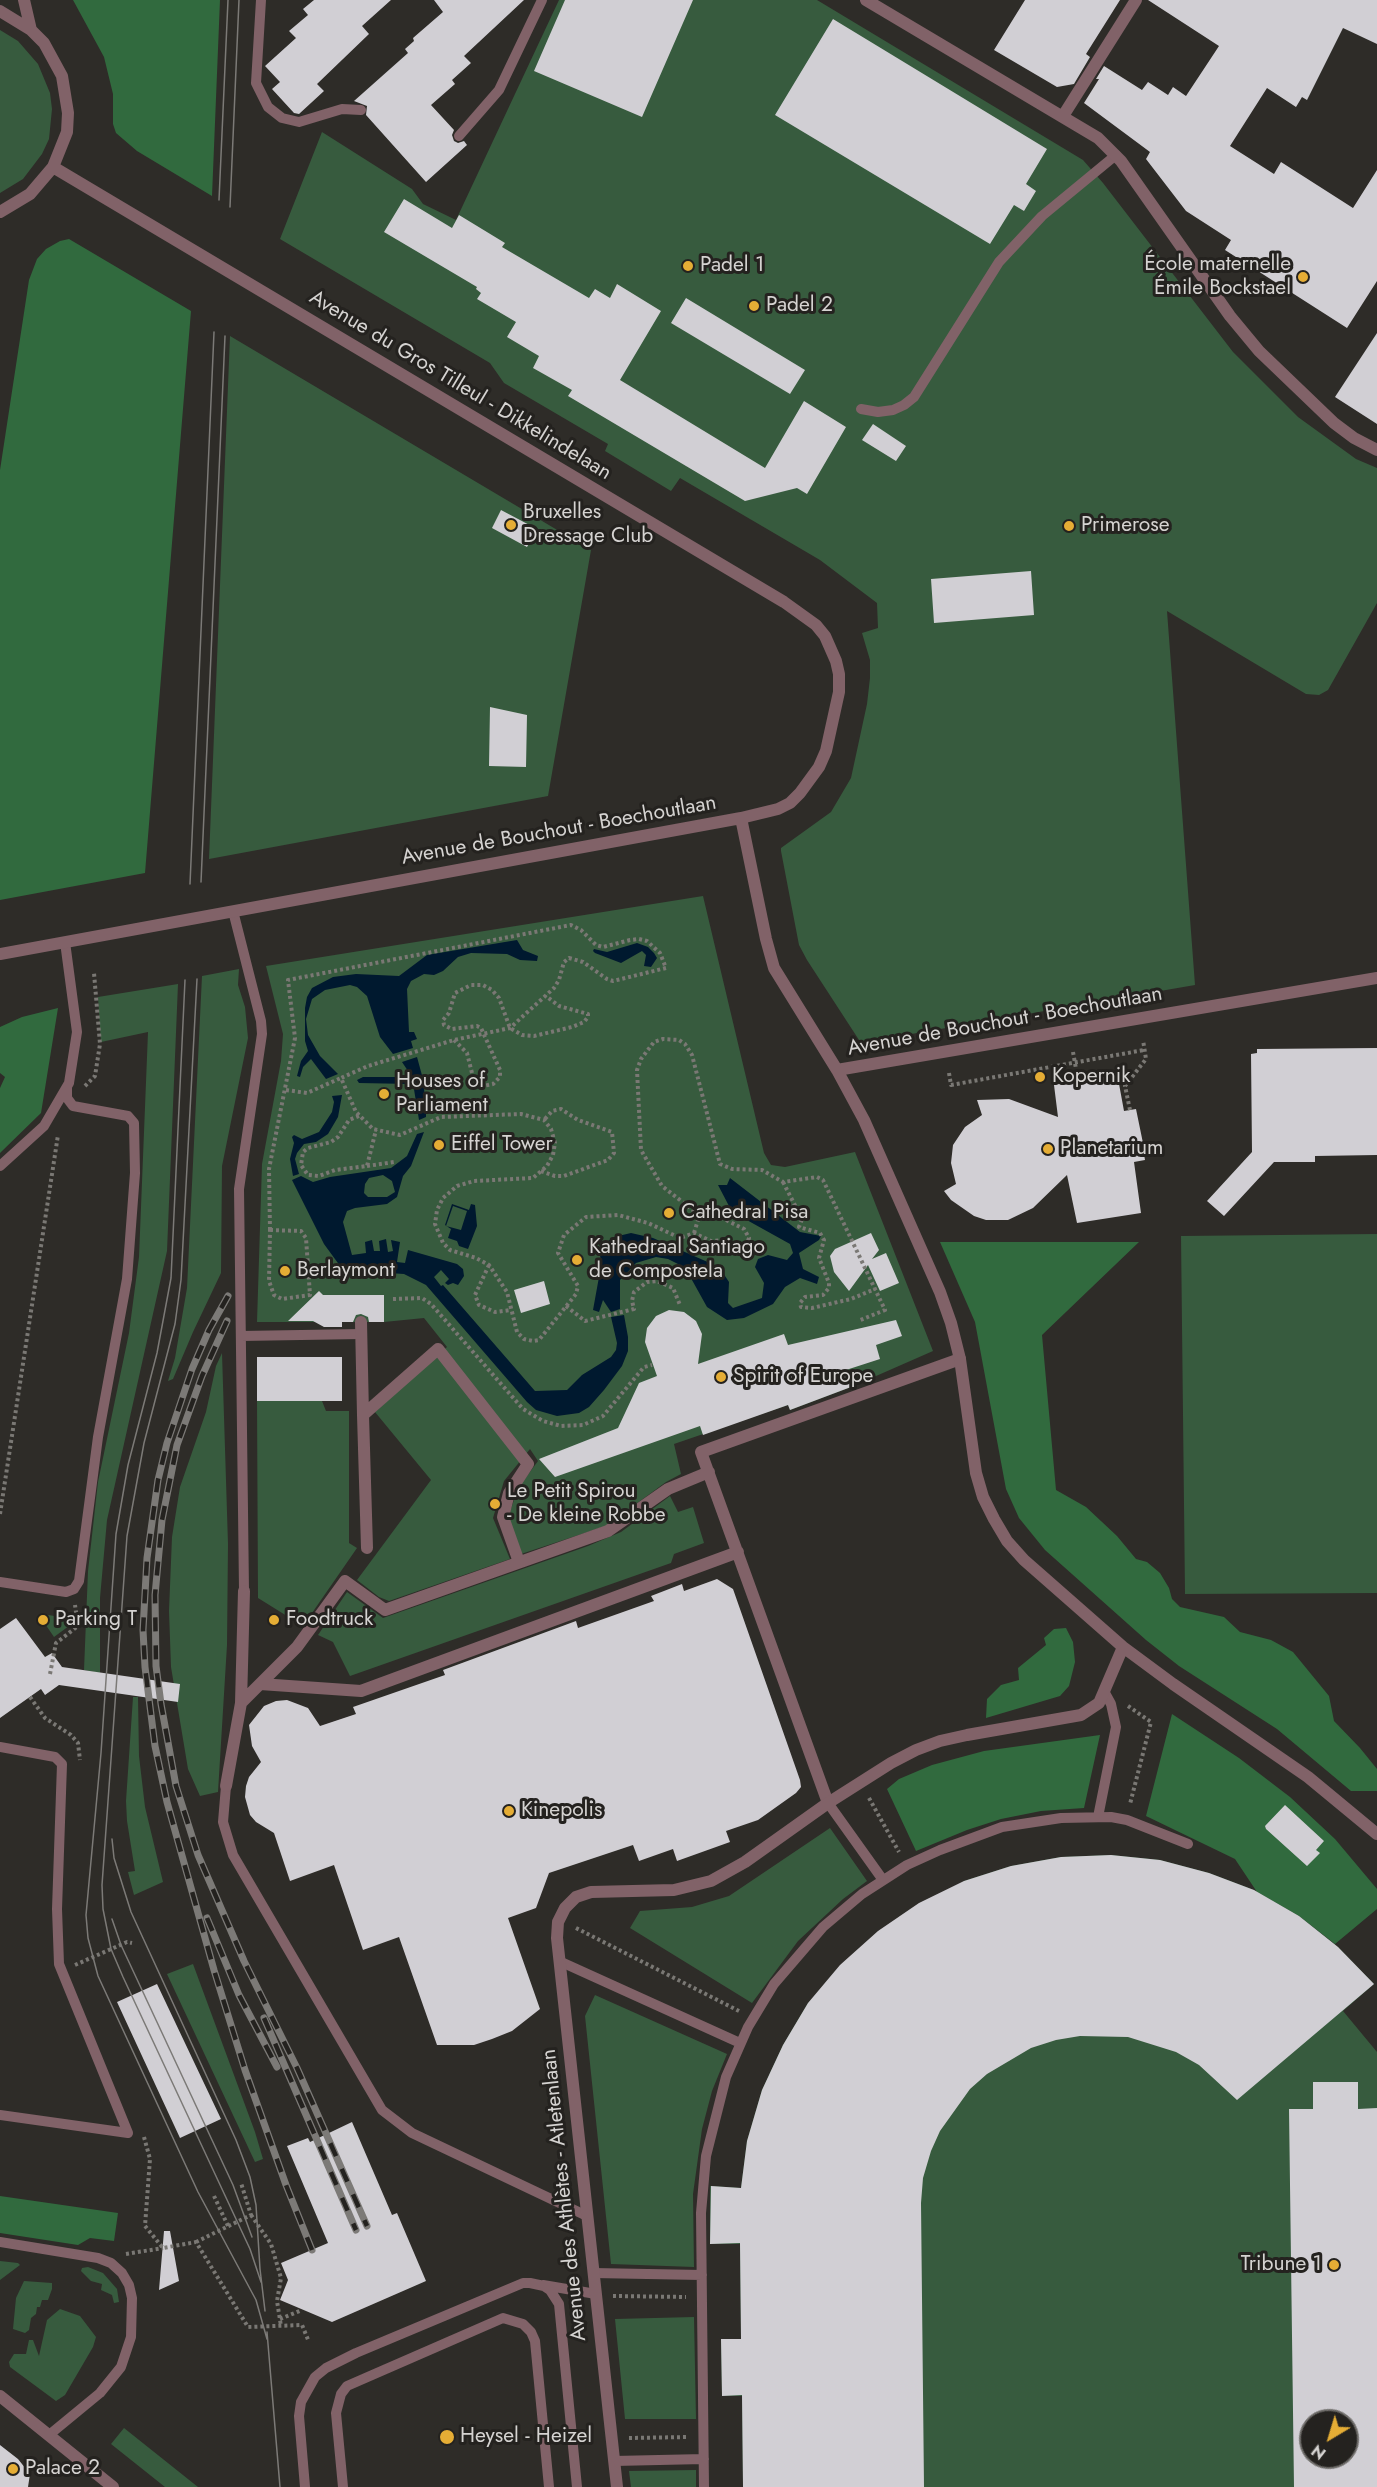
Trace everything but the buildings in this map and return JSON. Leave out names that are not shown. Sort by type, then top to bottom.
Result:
[{"type":"street","points":[[24,0],[31,30]]},
{"type":"street","points":[[866,0],[1098,138],[1116,155],[1244,335],[1277,370],[1334,423],[1377,450]]},
{"type":"street","points":[[1063,116],[1136,0]]},
{"type":"street","points":[[0,12],[31,30],[55,59],[67,94],[69,113],[67,132],[53,167],[30,194],[0,212]]},
{"type":"street","name":"Avenue du Gros Tilleul - Dikkelindelaan","points":[[53,167],[784,602],[816,625],[832,648],[840,674],[839,692],[826,751],[810,782],[790,803],[778,809],[741,818]]},
{"type":"street","name":"Avenue de Bouchout - Boechoutlaan","points":[[0,954],[741,818],[774,968],[837,1070],[1377,978]]},
{"type":"street","points":[[837,1070],[881,1153],[951,1323],[960,1359],[976,1473],[983,1497],[1007,1541],[1024,1560],[1123,1647],[1308,1777],[1377,1834]]},
{"type":"street","points":[[361,1328],[367,1548]]},
{"type":"street","points":[[363,1415],[438,1348],[528,1464],[509,1493],[503,1517],[519,1562]]},
{"type":"street","points":[[960,1359],[701,1452],[828,1803],[891,1762],[940,1741],[1081,1715],[1091,1710],[1105,1693],[1123,1647]]},
{"type":"street","points":[[242,1703],[297,1647],[345,1581],[385,1610],[608,1531],[668,1489],[709,1472]]},
{"type":"street","points":[[260,1684],[361,1690],[738,1552]]},
{"type":"street","points":[[226,1786],[242,1703],[244,1591]]},
{"type":"street","name":"Avenue des Athlètes - Atletenlaan","points":[[617,2487],[560,1961],[558,1922],[570,1902],[591,1892],[674,1890],[711,1881],[745,1863],[828,1803]]},
{"type":"street","points":[[0,2396],[112,2487]]},
{"type":"lane","points":[[261,0],[256,83],[268,107],[282,118],[299,122],[342,109],[361,110]]},
{"type":"lane","points":[[459,136],[499,90],[542,0]]},
{"type":"lane","points":[[861,409],[878,412],[893,410],[914,397],[999,262],[1042,216],[1116,155]]},
{"type":"lane","points":[[233,911],[261,1021],[262,1034],[239,1189],[244,1591]]},
{"type":"lane","points":[[0,1582],[66,1592],[74,1589],[79,1581],[97,1447],[127,1279],[136,1127],[128,1116],[78,1108],[67,1098],[77,1032],[65,942]]},
{"type":"lane","points":[[0,1166],[44,1126],[67,1088]]},
{"type":"lane","points":[[241,1336],[361,1328]]},
{"type":"lane","points":[[1098,1817],[1116,1727],[1111,1704],[1105,1693]]},
{"type":"lane","points":[[0,1747],[55,1756],[62,1764],[57,1953],[81,2022],[128,2133],[0,2115]]},
{"type":"lane","points":[[226,1786],[223,1822],[233,1855],[382,2110],[412,2133],[587,2216]]},
{"type":"lane","points":[[828,1803],[882,1880]]},
{"type":"lane","points":[[704,2487],[701,2194],[706,2156],[717,2104],[740,2043],[774,1984],[817,1933],[882,1880],[907,1865],[940,1850],[1002,1827],[1061,1818],[1098,1817],[1127,1820],[1188,1844]]},
{"type":"lane","points":[[560,1961],[740,2043]]},
{"type":"lane","points":[[0,2242],[98,2258],[111,2264],[122,2273],[129,2285],[133,2319],[127,2354],[121,2367],[100,2393],[49,2435]]},
{"type":"lane","points":[[593,2273],[702,2275]]},
{"type":"lane","points":[[305,2487],[299,2416],[307,2389],[320,2373],[356,2353],[523,2283],[537,2283],[596,2294]]},
{"type":"lane","points":[[537,2283],[549,2290],[559,2304],[578,2487]]},
{"type":"lane","points":[[343,2487],[336,2413],[341,2394],[347,2386],[503,2318],[523,2324],[531,2332],[535,2341],[549,2487]]},
{"type":"lane","points":[[614,2461],[704,2459]]},
{"type":"path","points":[[270,1230],[301,1231],[306,1238],[310,1295],[282,1299],[274,1295],[268,1281],[269,1169],[295,1038],[288,980],[571,925],[581,930],[596,945],[603,947],[630,940],[647,941],[660,953],[666,968],[613,981],[583,962],[569,958],[562,965],[557,984],[510,1028],[454,1040],[368,1066],[307,1093],[286,1090]]},
{"type":"path","points":[[0,1514],[61,1114],[95,1076],[100,1044],[94,973]]},
{"type":"path","points":[[454,1040],[467,1053],[473,1077],[478,1083],[488,1086],[497,1082],[500,1070],[477,1026],[452,1029],[444,1025],[443,1020],[452,1006],[451,1000],[455,993],[463,988],[483,985],[499,998],[510,1028],[522,1035],[534,1036],[572,1027],[587,1019],[588,1014],[559,1006],[546,996]]},
{"type":"path","points":[[694,1233],[698,1220],[694,1212],[662,1186],[641,1150],[637,1070],[640,1059],[648,1048],[654,1042],[663,1039],[679,1040],[692,1054],[720,1164],[732,1169],[762,1170],[783,1182],[802,1219],[799,1227],[820,1233],[824,1240],[819,1258],[829,1288],[823,1295],[805,1297],[800,1303],[801,1307],[812,1308],[851,1299],[875,1289]]},
{"type":"path","points":[[1130,1110],[1125,1086],[1146,1059],[1143,1040]]},
{"type":"path","points":[[949,1073],[951,1085],[1144,1050]]},
{"type":"path","points":[[1073,1052],[1078,1080]]},
{"type":"path","points":[[341,1078],[359,1116],[376,1130],[400,1135],[441,1117],[521,1114],[544,1120],[551,1129],[555,1143],[554,1155],[533,1178],[474,1181],[457,1186],[443,1198],[437,1210],[435,1224],[443,1243],[450,1250],[476,1258],[489,1265],[507,1292],[517,1332],[524,1338],[539,1340],[576,1294],[578,1286],[558,1253],[564,1235],[586,1217],[618,1215],[648,1223],[680,1238],[694,1233],[711,1241],[723,1240],[741,1245],[747,1244],[749,1238],[744,1229],[718,1216],[694,1212]]},
{"type":"path","points":[[541,1171],[555,1176],[564,1176],[608,1160],[614,1153],[612,1132],[578,1120],[561,1109],[552,1112],[544,1120]]},
{"type":"path","points":[[359,1116],[349,1120],[338,1137],[331,1142],[308,1148],[300,1158],[301,1165],[308,1175],[394,1162]]},
{"type":"path","points":[[367,1167],[376,1130]]},
{"type":"path","points":[[783,1182],[818,1177],[823,1180],[885,1310],[858,1321]]},
{"type":"path","points":[[489,1265],[475,1295],[479,1305],[495,1312],[511,1310]]},
{"type":"path","points":[[566,1306],[585,1321],[634,1308],[632,1301],[634,1292],[647,1282],[657,1281],[673,1288],[680,1305]]},
{"type":"path","points":[[393,1299],[422,1298],[432,1304],[523,1409],[543,1421],[561,1426],[583,1425],[603,1416],[644,1368],[652,1365]]},
{"type":"path","points":[[50,1674],[56,1643],[78,1626],[74,1589]]},
{"type":"path","points":[[30,1697],[45,1718],[71,1735],[78,1743],[80,1763]]},
{"type":"path","points":[[1123,1703],[1151,1722],[1127,1820]]},
{"type":"path","points":[[869,1798],[907,1865]]},
{"type":"path","points":[[576,1928],[753,2019]]},
{"type":"path","points":[[74,1966],[102,1956],[127,1942],[132,1943]]},
{"type":"path","points":[[72,1957],[76,1972]]},
{"type":"path","points":[[140,2127],[149,2149],[150,2159],[145,2226],[163,2248]]},
{"type":"path","points":[[241,2183],[251,2216],[271,2244],[281,2278],[277,2301],[282,2326]]},
{"type":"path","points":[[214,2196],[228,2226]]},
{"type":"path","points":[[98,2258],[196,2242],[251,2216]]},
{"type":"path","points":[[196,2242],[248,2327],[302,2325],[309,2342]]},
{"type":"path","points":[[610,2296],[702,2298]]},
{"type":"path","points":[[280,2319],[302,2310]]},
{"type":"path","points":[[624,2438],[704,2437]]},
{"type":"green space","points":[[73,0],[220,0],[212,196],[137,151],[116,133],[113,124],[113,94],[104,57]]},
{"type":"green space","name":"Primerose","points":[[559,0],[817,0],[1083,160],[1233,352],[1298,417],[1356,459],[1377,468],[1377,603],[1328,690],[1319,695],[1306,694],[1167,611],[1195,985],[865,1042],[859,1040],[799,945],[781,848],[831,812],[851,778],[867,704],[870,678],[870,660],[862,633],[878,628],[877,603],[820,560],[680,478],[671,491],[605,451],[608,444],[504,383],[490,363],[280,239],[322,132],[412,189],[423,204],[456,220]]},
{"type":"green space","points":[[0,30],[18,41],[38,64],[50,93],[52,109],[49,139],[42,154],[23,179],[0,193]]},
{"type":"green space","points":[[69,239],[191,311],[145,873],[0,900],[0,470],[29,280],[37,259],[46,249]]},
{"type":"green space","points":[[230,336],[591,550],[548,796],[209,859]]},
{"type":"green space","points":[[703,896],[764,1153],[771,1165],[785,1167],[855,1152],[933,1351],[851,1387],[790,1410],[788,1405],[674,1444],[681,1474],[666,1482],[606,1526],[521,1554],[508,1518],[518,1488],[538,1461],[530,1449],[504,1481],[493,1518],[510,1559],[389,1601],[379,1597],[357,1580],[431,1480],[375,1412],[447,1347],[424,1318],[384,1322],[257,1322],[262,1164],[281,1061],[283,1034],[266,966]]},
{"type":"green space","points":[[239,969],[238,985],[245,1007],[248,1038],[222,1166],[221,1273],[173,1379],[168,1381],[175,1358],[187,1288],[202,976]]},
{"type":"green space","points":[[178,984],[167,1251],[107,1520],[100,1598],[100,1673],[84,1670],[88,1571],[98,1482],[129,1333],[139,1257],[148,1032],[101,1042],[98,997]]},
{"type":"green space","points":[[58,1008],[41,1113],[0,1153],[0,1088],[5,1077],[0,1073],[0,1027],[22,1017]]},
{"type":"green space","points":[[1377,1234],[1377,1593],[1185,1594],[1181,1236]]},
{"type":"green space","points":[[940,1242],[1139,1242],[1042,1335],[1056,1490],[1086,1507],[1117,1536],[1136,1559],[1147,1562],[1160,1573],[1169,1588],[1172,1599],[1180,1607],[1224,1617],[1240,1632],[1271,1640],[1293,1652],[1329,1696],[1334,1721],[1377,1769],[1377,1791],[1351,1791],[1277,1729],[1179,1666],[1146,1640],[1045,1550],[1019,1518],[1006,1489],[975,1322]]},
{"type":"green space","points":[[222,1353],[228,1544],[227,1645],[218,1792],[200,1796],[188,1769],[171,1667],[169,1611],[172,1537],[180,1487],[206,1412],[216,1366]]},
{"type":"green space","points":[[257,1401],[322,1401],[326,1411],[349,1411],[349,1543],[357,1548],[303,1626],[258,1598]]},
{"type":"green space","points":[[670,1496],[678,1512],[693,1507],[704,1543],[674,1554],[671,1563],[350,1676],[333,1642],[318,1635],[347,1592],[383,1618],[588,1546],[621,1532]]},
{"type":"green space","points":[[42,1614],[73,1619],[73,1623],[54,1637],[41,1618]]},
{"type":"green space","points":[[1066,1628],[1073,1642],[1075,1662],[1069,1686],[1060,1696],[986,1718],[987,1699],[1001,1685],[1019,1680],[1018,1668],[1046,1645],[1044,1638],[1054,1629]]},
{"type":"green space","points":[[133,1697],[138,1697],[139,1756],[145,1807],[163,1882],[134,1895],[128,1872],[135,1871],[126,1801]]},
{"type":"green space","points":[[1172,1714],[1239,1758],[1290,1797],[1335,1839],[1377,1889],[1377,1909],[1335,1944],[1299,1916],[1257,1892],[1235,1859],[1146,1816]]},
{"type":"green space","points":[[1100,1735],[1084,1808],[1041,1811],[1001,1819],[916,1851],[887,1789],[899,1779],[932,1765],[984,1751]]},
{"type":"green space","points":[[830,1828],[867,1881],[843,1899],[798,1941],[752,2003],[630,1928],[640,1911],[692,1907],[729,1896]]},
{"type":"green space","points":[[1111,1855],[1160,1860],[1209,1873],[1254,1890],[1299,1916],[1338,1947],[1374,1984],[1343,2011],[1377,2052],[1377,2487],[743,2487],[742,2396],[722,2396],[721,2339],[741,2339],[740,2244],[710,2244],[710,2186],[741,2188],[747,2141],[762,2090],[783,2045],[808,2003],[964,1881],[1011,1866],[1061,1857]]},
{"type":"green space","points":[[193,1964],[255,2132],[263,2159],[255,2162],[167,1974]]},
{"type":"green space","points":[[595,1995],[727,2054],[712,2091],[702,2129],[693,2194],[694,2267],[611,2264],[585,2016]]},
{"type":"green space","points":[[0,2196],[118,2213],[114,2241],[90,2238],[78,2245],[0,2233]]},
{"type":"green space","points":[[0,2261],[18,2263],[20,2265],[0,2280]]},
{"type":"green space","points":[[88,2267],[103,2273],[117,2289],[119,2302],[114,2303],[112,2295],[101,2290],[102,2284],[91,2281],[81,2271],[82,2268]]},
{"type":"green space","points":[[24,2281],[52,2283],[48,2300],[42,2300],[40,2307],[37,2307],[36,2314],[31,2318],[29,2330],[25,2333],[13,2329],[16,2298]]},
{"type":"green space","points":[[60,2309],[80,2316],[96,2337],[93,2347],[65,2395],[56,2401],[10,2367],[9,2362],[14,2354],[26,2354],[29,2340],[33,2340],[39,2356],[47,2320]]},
{"type":"green space","points":[[694,2317],[696,2419],[625,2419],[615,2319]]},
{"type":"green space","points":[[124,2428],[198,2487],[165,2487],[111,2444]]},
{"type":"green space","points":[[696,2470],[696,2487],[631,2487],[629,2471]]},
{"type":"water","points":[[517,940],[523,950],[538,956],[537,961],[520,960],[507,954],[471,953],[458,957],[443,971],[434,975],[424,974],[411,981],[407,989],[409,1032],[414,1032],[417,1039],[411,1041],[413,1048],[393,1054],[380,1037],[367,996],[357,987],[350,985],[325,990],[312,999],[306,1019],[308,1035],[320,1056],[338,1074],[326,1079],[311,1059],[303,1067],[300,1077],[297,1076],[301,1061],[308,1051],[305,1041],[305,1008],[312,988],[333,977],[356,974],[399,976],[427,955]]},
{"type":"water","points":[[637,943],[648,947],[657,958],[651,967],[644,966],[646,955],[642,951],[621,963],[593,951],[594,949],[607,952]]},
{"type":"water","points":[[417,1057],[423,1079],[426,1107],[426,1117],[419,1120],[412,1077],[402,1062]]},
{"type":"water","points":[[363,1077],[410,1077],[411,1084],[359,1083],[357,1080]]},
{"type":"water","points":[[342,1095],[338,1117],[328,1134],[316,1142],[304,1144],[297,1153],[295,1159],[299,1174],[293,1176],[290,1159],[294,1143],[292,1137],[294,1135],[302,1139],[319,1132],[332,1112],[334,1102],[332,1096]]},
{"type":"water","points":[[424,1132],[411,1166],[403,1176],[397,1197],[387,1204],[347,1211],[343,1222],[352,1255],[366,1253],[365,1242],[372,1240],[374,1251],[380,1251],[379,1241],[386,1239],[388,1252],[393,1251],[391,1240],[400,1242],[397,1262],[405,1263],[408,1250],[457,1264],[463,1269],[464,1276],[458,1285],[445,1283],[449,1279],[441,1270],[434,1277],[535,1391],[567,1390],[582,1375],[611,1357],[616,1350],[617,1343],[611,1317],[624,1315],[628,1351],[622,1366],[589,1407],[579,1413],[557,1416],[536,1410],[426,1285],[404,1274],[343,1270],[324,1244],[292,1180],[301,1176],[313,1182],[330,1177],[391,1168],[407,1156],[417,1134]],"holes":[[[383,1175],[392,1181],[395,1192],[387,1197],[368,1197],[364,1193],[365,1184],[369,1178]]]},
{"type":"water","points":[[730,1178],[800,1232],[821,1236],[819,1240],[799,1253],[803,1269],[819,1277],[817,1284],[800,1278],[785,1287],[773,1304],[744,1318],[727,1320],[707,1307],[682,1266],[668,1259],[656,1257],[636,1263],[620,1280],[620,1309],[611,1312],[603,1300],[599,1312],[593,1310],[599,1277],[603,1277],[600,1255],[607,1242],[614,1237],[631,1233],[653,1238],[719,1267],[729,1282],[728,1303],[733,1308],[762,1298],[764,1283],[755,1267],[758,1259],[768,1255],[787,1260],[793,1253],[790,1244],[745,1219],[729,1206],[718,1185],[727,1185]]},
{"type":"water","points":[[452,1204],[469,1210],[471,1204],[475,1205],[477,1226],[468,1249],[448,1238],[451,1229],[447,1226],[461,1230],[467,1211],[453,1206],[445,1225]]},
{"type":"tram line","points":[[219,200],[228,0]]},
{"type":"tram line","points":[[230,207],[239,0]]},
{"type":"tram line","points":[[190,884],[214,332]]},
{"type":"tram line","points":[[201,882],[225,336]]},
{"type":"tram line","points":[[197,979],[181,1280],[175,1324],[144,1443],[127,1536],[102,1885],[103,1909],[111,1949],[250,2249],[261,2282]]},
{"type":"tram line","points":[[185,980],[171,1278],[157,1353],[128,1465],[116,1534],[101,1753],[86,1915],[88,1938],[98,1976],[198,2192],[256,2300],[267,2339]]},
{"type":"tram line","points":[[112,1839],[114,1858],[131,1912],[236,2140],[250,2177],[256,2205],[265,2311]]},
{"type":"tram line","points":[[112,1919],[121,1945],[233,2185],[252,2237]]},
{"type":"tram line","points":[[267,2332],[280,2487]]},
{"type":"railway","points":[[228,1296],[209,1330],[192,1369],[167,1443],[158,1480],[147,1558],[143,1630],[145,1667],[155,1746],[167,1802],[214,1970],[245,2070],[312,2250]]},
{"type":"railway","points":[[227,1321],[202,1376],[177,1445],[162,1520],[155,1595],[156,1666],[161,1704],[176,1786],[198,1855],[244,1961],[297,2068],[367,2226]]},
{"type":"railway","points":[[207,1918],[239,1995],[277,2067]]},
{"type":"railway","points":[[264,2018],[356,2230]]},
{"type":"place","name":"Padel 1","points":[[688,266]]},
{"type":"place","name":"École maternelle Émile Bockstael","points":[[1303,277]]},
{"type":"place","name":"Padel 2","points":[[754,306]]},
{"type":"place","name":"Bruxelles Dressage Club","points":[[511,525]]},
{"type":"place","name":"Primerose","points":[[1069,526]]},
{"type":"place","name":"Kopernik","points":[[1040,1077]]},
{"type":"place","name":"Houses of Parliament","points":[[384,1094]]},
{"type":"place","name":"Eiffel Tower","points":[[439,1145]]},
{"type":"place","name":"Planetarium","points":[[1048,1149]]},
{"type":"place","name":"Cathedral Pisa","points":[[669,1213]]},
{"type":"place","name":"Kathedraal Santiago de Compostela","points":[[577,1260]]},
{"type":"place","name":"Berlaymont","points":[[285,1271]]},
{"type":"place","name":"Spirit of Europe","points":[[721,1377]]},
{"type":"place","name":"Le Petit Spirou - De kleine Robbe","points":[[495,1504]]},
{"type":"place","name":"Parking T","points":[[43,1620]]},
{"type":"place","name":"Foodtruck","points":[[274,1620]]},
{"type":"place","name":"Kinepolis","points":[[509,1811]]},
{"type":"place","name":"Tribune 1","points":[[1334,2265]]},
{"type":"place","name":"Heysel - Heizel","points":[[447,2437]]},
{"type":"place","name":"Palace 2","points":[[13,2469]]}]
